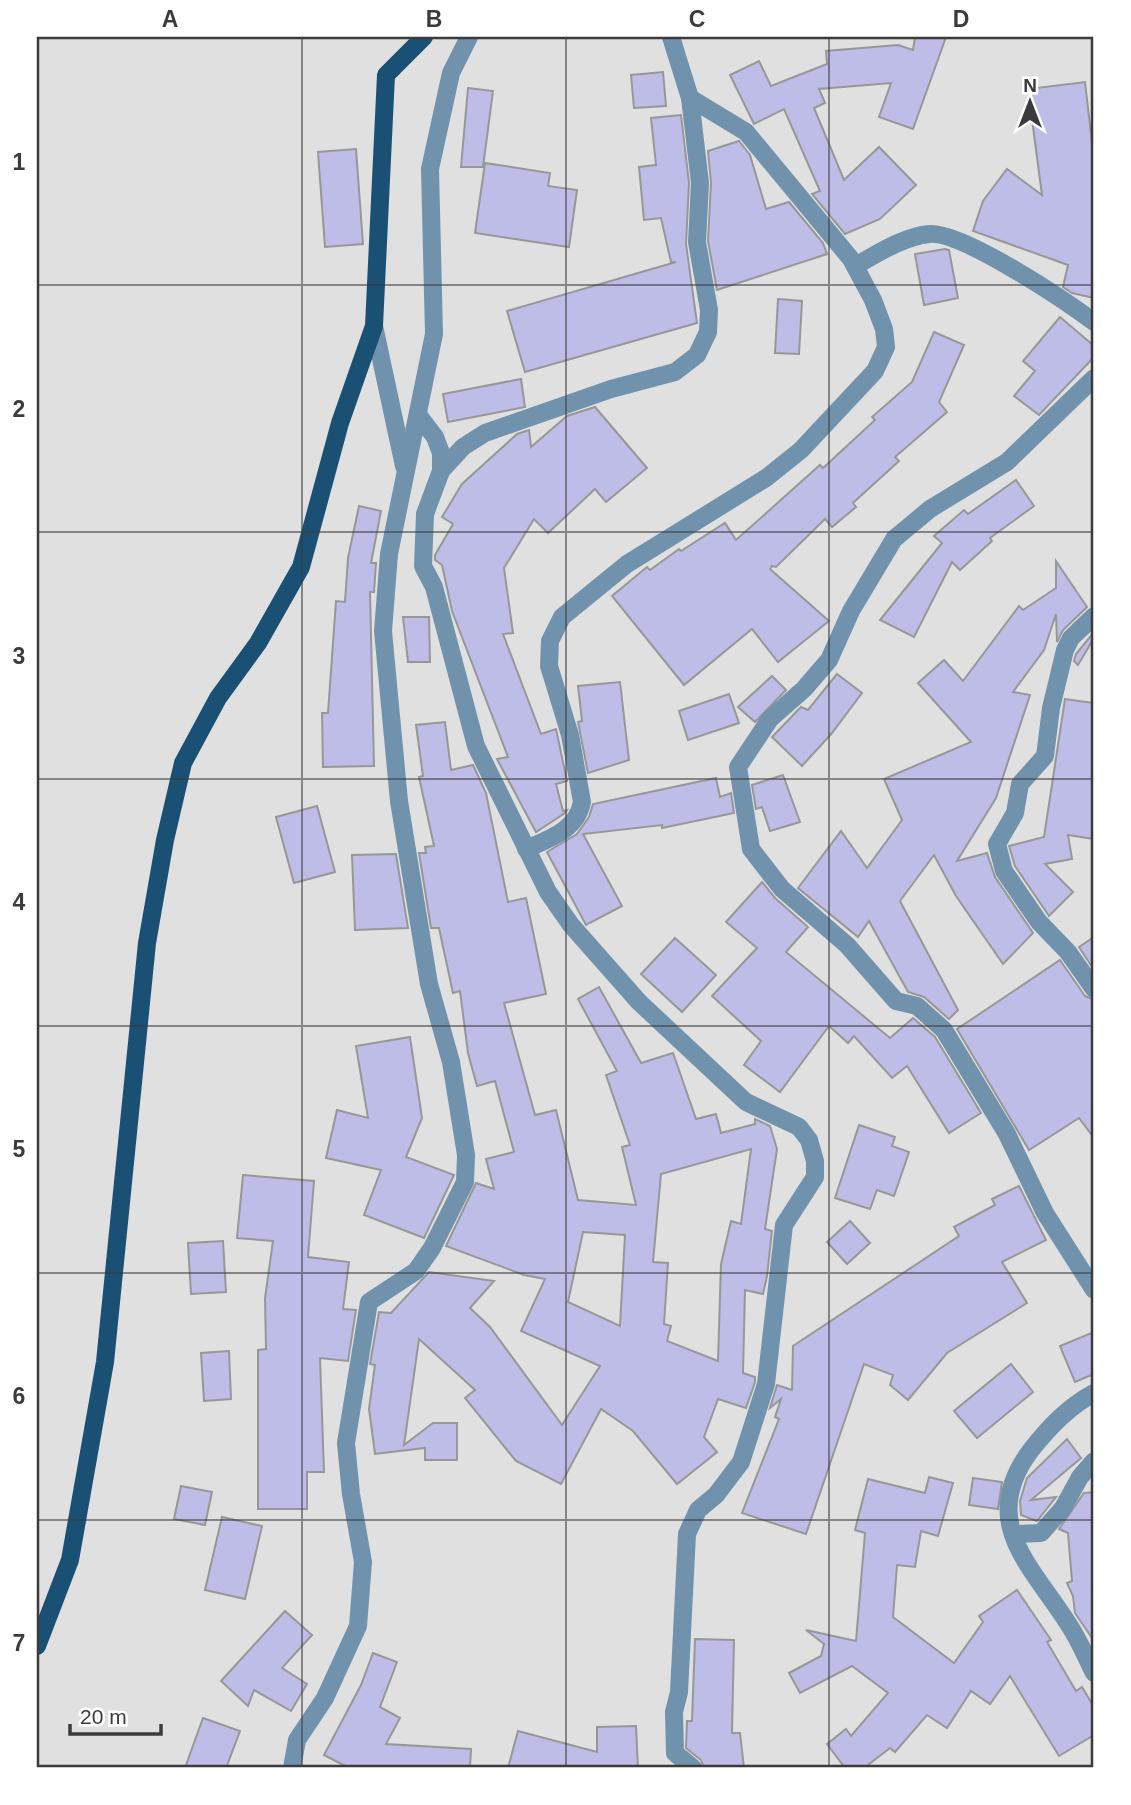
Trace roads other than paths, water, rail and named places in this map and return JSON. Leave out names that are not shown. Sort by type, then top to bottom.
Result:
[{"type":"main road","points":[[37,1646],[70,1560],[104,1362],[147,943],[165,840],[183,762],[218,698],[258,643],[300,567],[340,423],[373,326],[386,75],[425,37]]},
{"type":"street","points":[[292,1768],[297,1740],[324,1698],[358,1626],[363,1562],[351,1493],[346,1443],[369,1302],[416,1271],[432,1248],[465,1182],[466,1155],[451,1062],[429,984],[399,801],[386,667],[384,598],[405,473],[434,334],[430,169],[451,73],[469,37]]},
{"type":"street","points":[[440,471],[463,447],[485,433],[611,388],[675,372],[697,355],[708,332],[709,310],[698,242],[700,183],[690,98],[671,37]]},
{"type":"street","points":[[526,849],[564,831],[580,813],[582,802],[570,735],[549,666],[550,640],[562,617],[627,564],[766,478],[828,424],[875,372],[886,347],[884,329],[855,266],[746,132],[690,98]]},
{"type":"street","points":[[855,266],[906,240],[930,234],[947,236],[1031,281],[1094,321]]},
{"type":"street","points":[[373,326],[405,473]]},
{"type":"street","points":[[1094,379],[1007,462],[930,509],[899,534],[851,611],[829,660],[804,689],[770,719],[738,767],[751,849],[782,889],[847,945],[896,1001],[918,1006],[944,1030],[1007,1133],[1045,1213],[1094,1290]]},
{"type":"street","points":[[419,416],[435,437],[440,453],[440,471],[425,514],[422,566],[434,587],[476,746],[548,892],[571,925],[639,1002],[746,1102],[799,1127],[809,1140],[815,1161],[815,1177],[784,1225],[766,1384],[741,1462],[716,1494],[698,1510],[687,1534],[679,1692],[674,1712],[675,1753],[693,1768]]},
{"type":"street","points":[[1094,616],[1071,638],[1065,650],[1051,708],[1045,756],[1020,784],[1015,813],[997,844],[1004,871],[1039,922],[1068,952],[1094,989]]},
{"type":"street","points":[[1094,1393],[1051,1424],[1018,1467],[1010,1499],[1009,1524],[1031,1572],[1069,1625],[1094,1672]]},
{"type":"street","points":[[1013,1534],[1041,1533],[1063,1508],[1080,1477],[1094,1461]]}]
